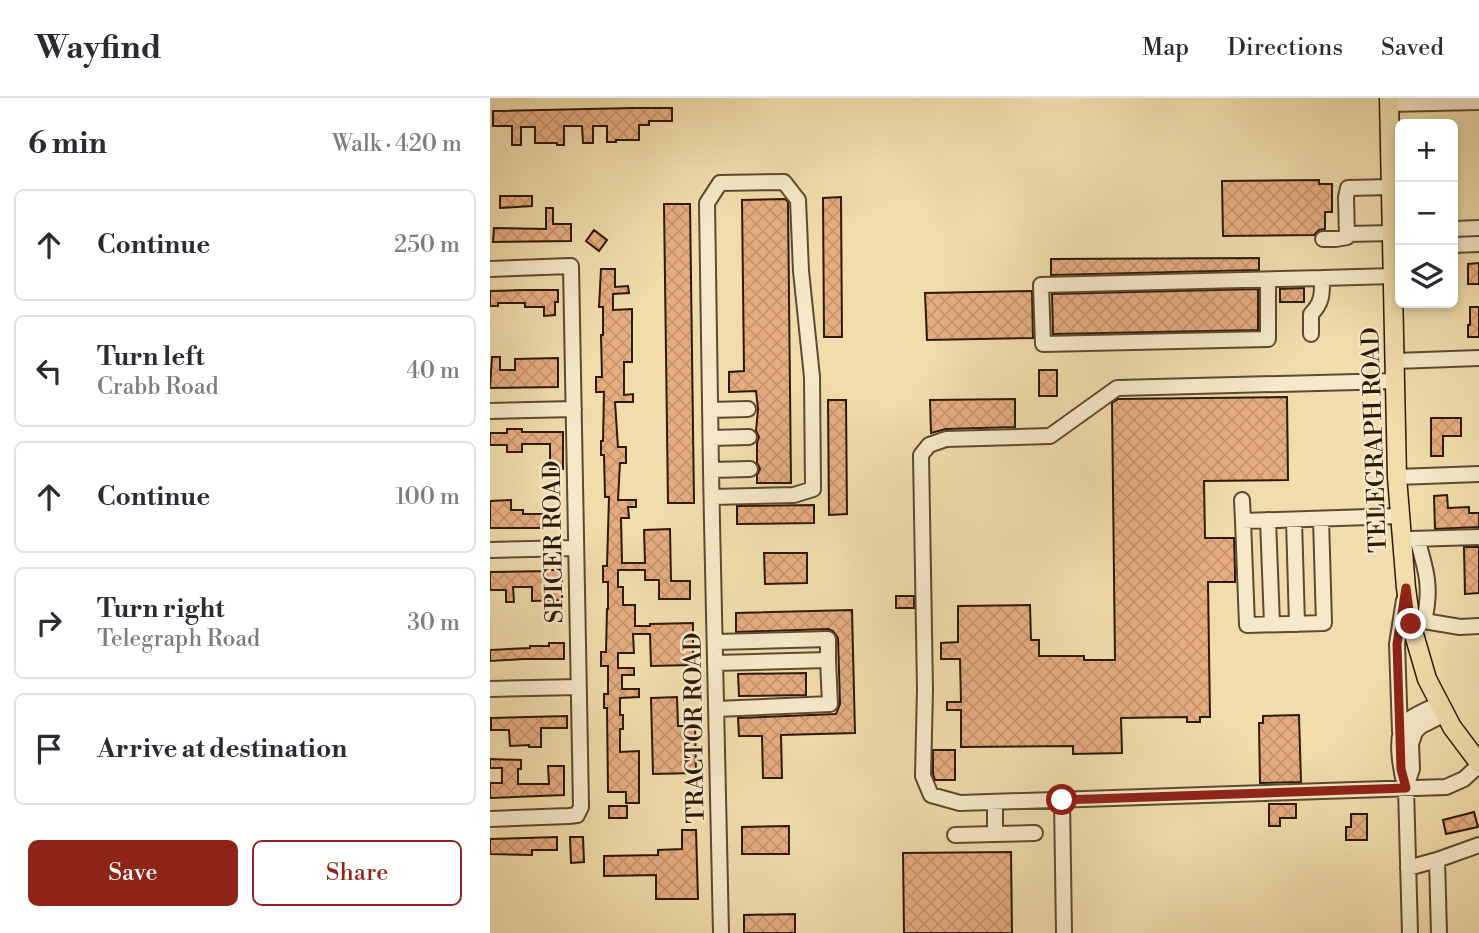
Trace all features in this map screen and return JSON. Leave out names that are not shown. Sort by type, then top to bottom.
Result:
[{"type":"main road","name":"TELEGRAPH ROAD","points":[[1389,101],[1395,137],[1393,276],[1397,477],[1400,516],[1409,539],[1406,588],[1418,622],[1427,679],[1442,709],[1479,764]]},
{"type":"street","points":[[1389,101],[1479,102]]},
{"type":"street","name":"TRACTOR ROAD","points":[[712,497],[794,495],[813,489],[812,377],[798,200],[785,181],[720,183],[707,203],[711,470],[721,933]]},
{"type":"street","points":[[1323,239],[1347,237],[1348,188],[1394,194]]},
{"type":"street","points":[[1458,229],[1479,228]]},
{"type":"street","points":[[1347,234],[1395,238]]},
{"type":"street","points":[[1458,245],[1479,244]]},
{"type":"street","name":"SPICER ROAD","points":[[490,269],[571,266],[581,807],[577,815],[490,819]]},
{"type":"street","points":[[1268,280],[1268,339],[1043,344],[1041,285],[1393,276]]},
{"type":"street","points":[[1311,334],[1311,314],[1319,306],[1322,278]]},
{"type":"street","points":[[1395,361],[1479,358]]},
{"type":"street","points":[[1395,381],[1117,388],[1051,436],[946,439],[929,445],[921,455],[925,689],[923,776],[931,795],[960,803],[1446,787],[1464,779],[1479,764]]},
{"type":"street","points":[[490,411],[574,409]]},
{"type":"street","points":[[710,410],[748,409]]},
{"type":"street","points":[[711,438],[749,437]]},
{"type":"street","points":[[711,470],[750,469]]},
{"type":"street","points":[[1397,477],[1479,474]]},
{"type":"street","points":[[1242,500],[1247,625],[1324,623],[1321,519]]},
{"type":"street","points":[[1243,521],[1400,516]]},
{"type":"street","points":[[1268,520],[1272,624]]},
{"type":"street","points":[[1294,520],[1297,624]]},
{"type":"street","points":[[1479,537],[1409,539],[1427,570],[1429,601],[1418,622],[1460,627],[1479,626]]},
{"type":"street","points":[[490,550],[576,548]]},
{"type":"street","points":[[1406,588],[1397,644],[1401,769],[1406,788],[1410,933]]},
{"type":"street","points":[[715,642],[828,639],[830,704],[716,709]]},
{"type":"street","points":[[715,663],[828,660]]},
{"type":"street","points":[[490,690],[578,687]]},
{"type":"street","points":[[1400,732],[1406,722],[1442,709]]},
{"type":"street","points":[[1406,788],[1412,769],[1411,744],[1415,732],[1442,709]]},
{"type":"street","points":[[1062,800],[1064,933]]},
{"type":"street","points":[[995,802],[995,834]]},
{"type":"street","points":[[955,835],[1035,833]]},
{"type":"street","points":[[1408,868],[1479,845]]},
{"type":"street","points":[[1437,860],[1439,933]]},
{"type":"building","points":[[672,108],[672,121],[649,121],[649,125],[639,125],[639,140],[616,142],[607,142],[607,126],[593,126],[593,143],[583,143],[582,126],[564,126],[564,145],[535,143],[535,127],[521,127],[521,145],[512,145],[512,126],[493,126],[493,111]]},
{"type":"building","points":[[1319,180],[1319,184],[1332,184],[1332,212],[1325,212],[1325,229],[1314,235],[1223,236],[1222,181]]},
{"type":"building","points":[[500,196],[532,196],[532,206],[500,208]]},
{"type":"building","points":[[841,197],[842,337],[824,337],[823,198]]},
{"type":"building","points":[[785,199],[788,202],[791,483],[757,483],[760,469],[757,463],[759,437],[756,431],[756,391],[729,392],[729,372],[744,371],[742,200]]},
{"type":"building","points":[[664,204],[690,204],[694,503],[668,503]]},
{"type":"building","points":[[546,208],[553,208],[553,224],[571,224],[571,241],[493,242],[494,228],[546,229]]},
{"type":"building","points":[[594,230],[607,240],[599,251],[586,241]]},
{"type":"building","points":[[1259,258],[1259,270],[1051,275],[1051,259]]},
{"type":"building","points":[[1479,263],[1479,284],[1468,284],[1468,264]]},
{"type":"building","points":[[601,269],[615,269],[615,287],[628,286],[629,293],[613,294],[613,310],[632,309],[632,362],[624,362],[624,395],[633,394],[633,402],[615,402],[618,447],[626,447],[626,463],[620,463],[618,500],[636,500],[636,507],[628,507],[629,518],[621,518],[622,563],[645,563],[644,530],[670,529],[671,581],[690,581],[690,599],[659,599],[659,580],[645,580],[645,570],[618,570],[618,587],[623,587],[623,605],[635,605],[635,626],[693,623],[693,665],[651,666],[650,634],[633,634],[634,653],[618,653],[618,668],[634,668],[634,675],[622,675],[622,689],[639,689],[639,697],[620,698],[623,729],[620,729],[620,752],[639,751],[639,803],[626,803],[626,792],[608,792],[607,708],[604,708],[604,694],[608,694],[608,666],[601,666],[601,652],[606,652],[608,582],[603,582],[603,566],[607,566],[609,497],[605,497],[604,455],[601,455],[604,392],[596,392],[596,377],[602,377],[603,307],[599,307]]},
{"type":"building","points":[[1304,288],[1304,302],[1280,302],[1280,289]]},
{"type":"building","points":[[1258,289],[1258,330],[1053,334],[1052,294]]},
{"type":"building","points":[[558,290],[555,315],[544,316],[544,307],[525,307],[525,303],[498,303],[498,306],[490,306],[490,291]]},
{"type":"building","points":[[1032,291],[1033,338],[927,340],[925,293]]},
{"type":"building","points":[[1470,307],[1479,307],[1479,337],[1468,337]]},
{"type":"building","points":[[492,357],[500,357],[500,370],[515,370],[515,359],[558,358],[558,387],[490,388]]},
{"type":"building","points":[[1039,370],[1057,370],[1057,396],[1039,396]]},
{"type":"building","points":[[1287,397],[1288,480],[1204,481],[1205,538],[1234,538],[1235,571],[1235,582],[1208,582],[1210,717],[1200,717],[1200,722],[1187,722],[1187,717],[1121,718],[1122,753],[1073,754],[1073,746],[961,747],[961,710],[947,710],[947,702],[961,702],[960,659],[941,659],[941,643],[958,642],[958,606],[1030,605],[1031,640],[1039,640],[1039,656],[1084,656],[1084,660],[1115,660],[1112,403],[1118,399]]},
{"type":"building","points":[[1015,399],[1015,427],[946,429],[931,433],[930,400]]},
{"type":"building","points":[[828,400],[846,400],[847,514],[829,515]]},
{"type":"building","points":[[1431,418],[1461,418],[1461,436],[1443,436],[1443,456],[1431,456]]},
{"type":"building","points":[[507,429],[522,429],[522,432],[563,432],[563,469],[550,469],[550,444],[522,444],[522,452],[507,452],[507,445],[490,445],[490,433],[507,433]]},
{"type":"building","points":[[1447,495],[1448,508],[1469,507],[1469,513],[1479,513],[1479,527],[1435,529],[1434,496]]},
{"type":"building","points":[[511,500],[511,510],[523,510],[523,514],[561,514],[561,526],[490,528],[490,501]]},
{"type":"building","points":[[814,505],[814,523],[737,524],[737,506]]},
{"type":"building","points":[[1464,547],[1479,547],[1479,593],[1465,594]]},
{"type":"building","points":[[764,553],[807,553],[807,583],[765,584]]},
{"type":"building","points":[[562,570],[562,600],[532,601],[532,587],[513,587],[514,602],[506,602],[506,590],[490,590],[490,572]]},
{"type":"building","points":[[896,596],[914,596],[914,608],[896,608]]},
{"type":"building","points":[[852,610],[855,733],[781,735],[782,778],[763,778],[762,736],[739,736],[738,718],[836,714],[840,704],[838,638],[828,629],[736,632],[736,613]]},
{"type":"building","points":[[549,643],[564,643],[564,659],[490,661],[490,650],[549,646]]},
{"type":"building","points":[[806,673],[806,695],[739,696],[738,674]]},
{"type":"building","points":[[677,697],[678,726],[695,726],[696,773],[653,774],[651,698]]},
{"type":"building","points":[[1299,715],[1301,782],[1260,783],[1259,723],[1263,723],[1263,716]]},
{"type":"building","points":[[567,716],[567,728],[541,728],[541,747],[510,746],[509,730],[491,730],[491,718]]},
{"type":"building","points":[[933,750],[955,750],[955,780],[935,780]]},
{"type":"building","points":[[490,759],[521,760],[518,784],[549,784],[548,766],[564,766],[564,795],[490,798],[490,783],[502,783],[502,768],[490,768]]},
{"type":"building","points":[[1269,804],[1296,804],[1296,818],[1280,818],[1280,826],[1269,826]]},
{"type":"building","points":[[609,806],[627,806],[627,818],[609,818]]},
{"type":"building","points":[[1474,812],[1478,827],[1446,834],[1443,820]]},
{"type":"building","points":[[1351,814],[1367,814],[1367,840],[1346,840],[1346,827],[1351,827]]},
{"type":"building","points":[[789,826],[789,854],[742,854],[742,827]]},
{"type":"building","points":[[682,830],[696,830],[698,899],[656,899],[656,875],[604,876],[604,856],[658,855],[658,850],[682,849]]},
{"type":"building","points":[[557,837],[557,850],[532,850],[532,855],[490,854],[490,839]]},
{"type":"building","points":[[570,837],[583,837],[584,862],[571,863]]},
{"type":"building","points":[[1011,852],[1012,933],[904,933],[903,853]]},
{"type":"building","points":[[795,914],[795,933],[744,933],[744,915]]},
{"type":"route","points":[[1062,800],[1406,788],[1401,769],[1397,644],[1406,588],[1411,624]]}]
